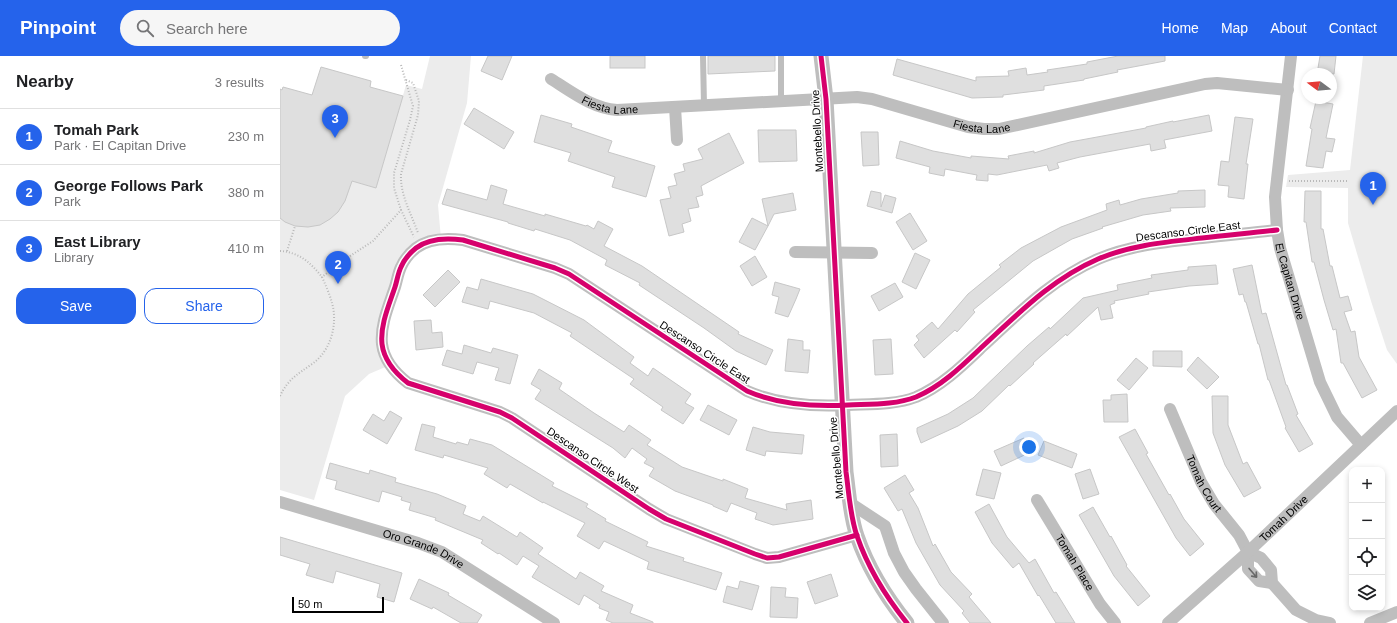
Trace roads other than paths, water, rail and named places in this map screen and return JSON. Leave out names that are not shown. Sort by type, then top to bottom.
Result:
[{"type":"street","name":"Montebello Drive","points":[[821,56],[826,98],[842,406],[846,472],[850,503],[857,536],[872,570],[886,594],[907,623]]},
{"type":"street","name":"El Capitan Drive","points":[[1292,56],[1275,197],[1277,230],[1280,248],[1320,382],[1337,417],[1361,445]]},
{"type":"street","name":"Fiesta Lane","points":[[551,79],[594,105],[606,109],[617,110],[857,97],[872,99],[968,127],[984,129],[999,129],[1205,84],[1217,83],[1288,90]]},
{"type":"street","points":[[675,107],[677,140]]},
{"type":"street","name":"Descanso Circle East","points":[[391,300],[401,267],[407,258],[417,248],[441,239],[451,238],[463,240],[555,268],[569,274],[732,382],[757,396],[799,405],[842,406],[895,403],[916,397],[934,388],[951,375],[1044,290],[1069,274],[1099,259],[1133,248],[1160,242],[1277,230]]},
{"type":"street","points":[[795,252],[872,253]]},
{"type":"street","name":"Descanso Circle West","points":[[391,300],[383,327],[382,342],[384,353],[398,375],[408,383],[500,412],[512,418],[666,519],[767,558],[779,557],[857,536]]},
{"type":"street","name":"Tomah Court","points":[[1170,409],[1201,482],[1214,504],[1239,535],[1248,552],[1248,569],[1259,580],[1272,583],[1296,610],[1316,620],[1330,623]]},
{"type":"street","name":"Tomah Drive","points":[[1168,623],[1248,552],[1397,411]]},
{"type":"street","name":"Tomah Place","points":[[1037,500],[1100,604],[1115,623]]},
{"type":"street","name":"Oro Grande Drive","points":[[280,502],[410,540],[442,552],[554,623]]},
{"type":"street","name":"Montebello Drive","points":[[850,503],[885,526],[894,553],[904,572],[916,590],[943,623]]},
{"type":"street","points":[[1370,623],[1397,612]]},
{"type":"lane","points":[[703,56],[704,105]]},
{"type":"lane","points":[[781,56],[781,101]]},
{"type":"place","name":"East Library","points":[[335,138]]},
{"type":"place","name":"Tomah Park","points":[[1373,205]]},
{"type":"place","name":"George Follows Park","points":[[338,284]]}]
